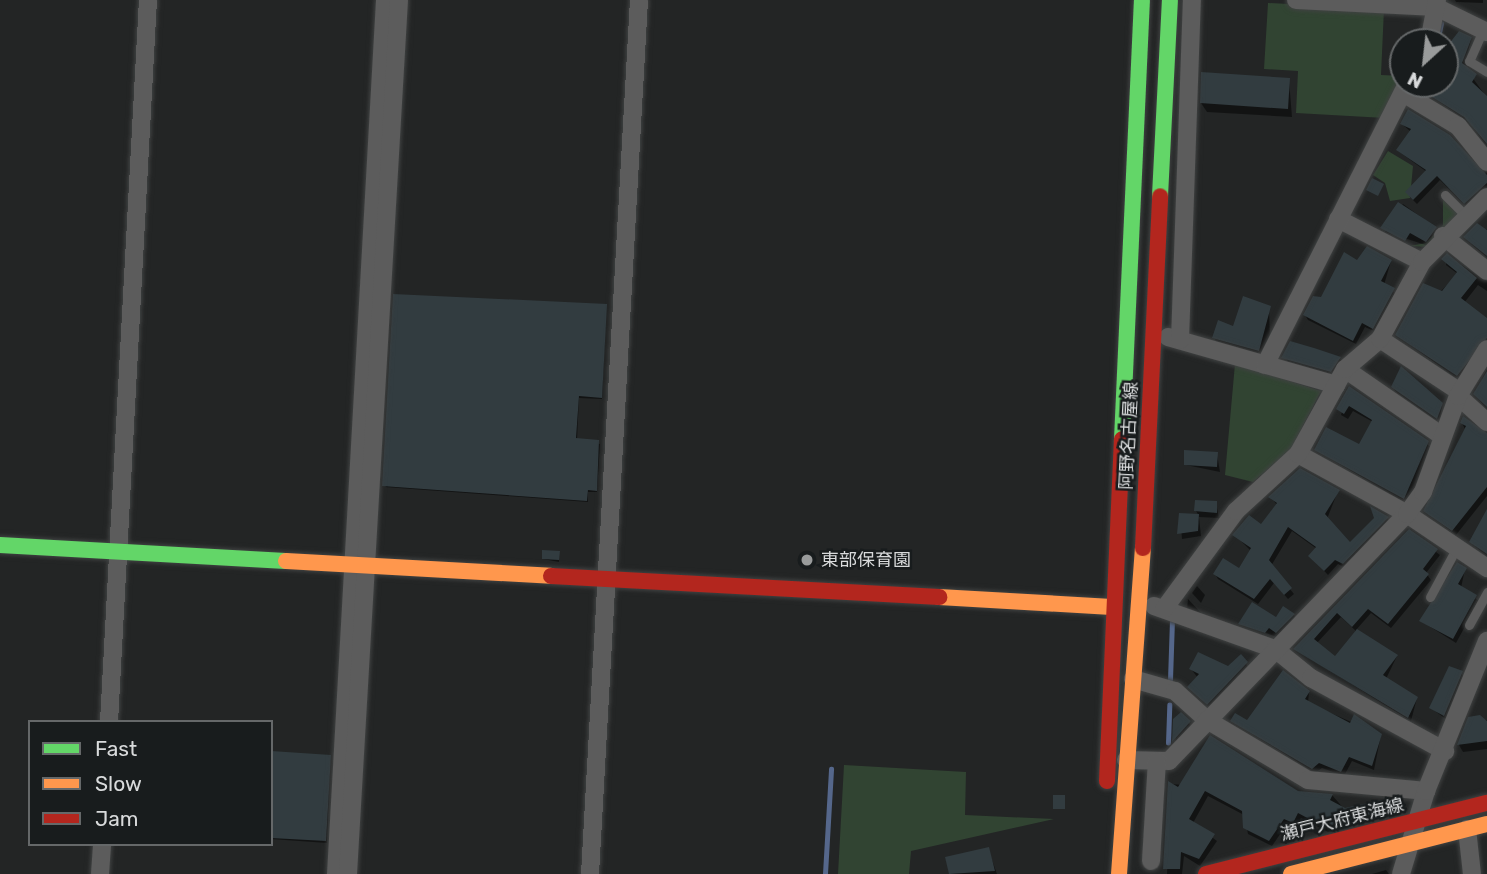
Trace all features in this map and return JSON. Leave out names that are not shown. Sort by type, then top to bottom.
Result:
[{"type":"main road","name":"阿野名古屋線","points":[[1102,874],[1112,607],[1142,0]]},
{"type":"main road","name":"阿野名古屋線","points":[[1119,874],[1140,603],[1170,0]]},
{"type":"main road","points":[[0,545],[1112,607]]},
{"type":"main road","name":"瀬戸大府東海線","points":[[1206,874],[1487,803]]},
{"type":"main road","points":[[1291,874],[1487,824]]},
{"type":"street","points":[[109,720],[148,0]]},
{"type":"street","points":[[348,874],[385,0]]},
{"type":"street","points":[[336,874],[400,0]]},
{"type":"street","points":[[590,874],[639,0]]},
{"type":"street","points":[[1180,340],[1192,0]]},
{"type":"street","points":[[1296,0],[1437,3],[1485,31]]},
{"type":"street","points":[[1432,28],[1437,3]]},
{"type":"street","points":[[1265,365],[1400,98]]},
{"type":"street","points":[[1418,98],[1458,126],[1487,163]]},
{"type":"street","points":[[1164,609],[1236,511],[1298,454],[1345,369],[1380,338],[1422,262],[1443,236],[1487,197]]},
{"type":"street","points":[[1338,219],[1422,262]]},
{"type":"street","points":[[1443,236],[1487,271]]},
{"type":"street","points":[[1153,333],[1336,385]]},
{"type":"street","points":[[1380,338],[1459,394],[1487,422]]},
{"type":"street","points":[[1126,760],[1169,761],[1407,514],[1423,492],[1459,394],[1487,349]]},
{"type":"street","points":[[1345,369],[1442,436]]},
{"type":"street","points":[[1298,454],[1407,514],[1487,568]]},
{"type":"street","points":[[1140,603],[1275,649],[1311,678],[1445,751]]},
{"type":"street","points":[[1401,874],[1407,844],[1426,791],[1445,751],[1487,641]]},
{"type":"street","points":[[1133,679],[1175,691],[1207,720],[1308,780],[1426,791]]},
{"type":"street","points":[[1152,861],[1157,761]]},
{"type":"street","points":[[1467,828],[1472,874]]},
{"type":"street","points":[[100,874],[102,846]]},
{"type":"lane","points":[[1485,31],[1469,61],[1487,72]]},
{"type":"lane","points":[[1445,195],[1465,215]]},
{"type":"lane","points":[[1430,597],[1457,547]]},
{"type":"lane","points":[[1469,625],[1487,592]]},
{"type":"green space","points":[[1268,3],[1384,9],[1381,75],[1389,75],[1389,98],[1394,98],[1385,118],[1296,113],[1298,71],[1264,69]]},
{"type":"green space","points":[[1388,151],[1413,166],[1410,198],[1390,201],[1385,183],[1373,175]]},
{"type":"green space","points":[[1443,199],[1458,213],[1427,247],[1409,246],[1426,243],[1443,225]]},
{"type":"green space","points":[[1235,364],[1321,391],[1291,449],[1253,482],[1225,475]]},
{"type":"green space","points":[[844,765],[966,772],[965,815],[1054,819],[911,851],[909,874],[838,874]]},
{"type":"building","points":[[1459,31],[1472,37],[1462,63],[1477,74],[1472,82],[1487,96],[1487,144],[1464,117],[1434,98],[1459,98]]},
{"type":"building","points":[[1201,72],[1290,78],[1288,109],[1200,103]]},
{"type":"building","points":[[1408,109],[1450,135],[1487,175],[1487,183],[1464,204],[1437,176],[1413,200],[1405,192],[1426,170],[1396,150],[1411,129],[1400,124]]},
{"type":"building","points":[[1372,178],[1384,184],[1378,196],[1366,190]]},
{"type":"building","points":[[1398,202],[1437,227],[1426,242],[1410,233],[1405,241],[1380,228]]},
{"type":"building","points":[[1477,223],[1487,230],[1487,256],[1463,237]]},
{"type":"building","points":[[1367,246],[1392,260],[1381,281],[1395,288],[1373,329],[1362,323],[1353,341],[1303,315],[1313,296],[1321,297],[1344,252],[1357,260]]},
{"type":"building","points":[[1447,253],[1477,278],[1461,298],[1487,318],[1487,338],[1457,376],[1395,335],[1423,283],[1442,291],[1457,272],[1441,259]]},
{"type":"building","points":[[393,294],[607,304],[602,398],[579,396],[576,438],[599,440],[597,491],[588,490],[587,501],[382,486]]},
{"type":"building","points":[[1243,296],[1271,306],[1259,351],[1212,338],[1218,320],[1233,326]]},
{"type":"building","points":[[1290,341],[1341,357],[1331,372],[1281,358]]},
{"type":"building","points":[[1401,366],[1443,403],[1437,419],[1391,387]]},
{"type":"building","points":[[1487,371],[1487,407],[1473,394]]},
{"type":"building","points":[[1349,386],[1429,441],[1404,499],[1314,450],[1326,427],[1359,444],[1372,420],[1349,406],[1344,414],[1336,409]]},
{"type":"building","points":[[1463,416],[1487,433],[1487,487],[1452,531],[1423,511],[1466,426],[1460,423]]},
{"type":"building","points":[[1184,450],[1218,452],[1217,467],[1184,465]]},
{"type":"building","points":[[1300,468],[1340,490],[1325,514],[1350,542],[1374,518],[1370,506],[1389,517],[1343,564],[1335,560],[1324,571],[1308,556],[1316,547],[1288,527],[1269,560],[1292,588],[1284,595],[1270,579],[1254,599],[1213,574],[1223,558],[1239,568],[1251,548],[1232,535],[1249,515],[1261,524],[1277,503],[1268,497]]},
{"type":"building","points":[[1195,500],[1217,501],[1217,513],[1194,511]]},
{"type":"building","points":[[1487,509],[1487,554],[1469,542]]},
{"type":"building","points":[[1179,513],[1199,514],[1198,531],[1177,534]]},
{"type":"building","points":[[1409,529],[1438,549],[1423,569],[1429,574],[1388,624],[1368,609],[1352,627],[1337,613],[1314,639],[1335,656],[1357,629],[1398,655],[1383,675],[1418,697],[1408,718],[1293,649]]},
{"type":"building","points":[[542,550],[560,551],[559,560],[542,559]]},
{"type":"building","points":[[1457,562],[1467,568],[1458,584],[1477,595],[1453,639],[1419,621]]},
{"type":"building","points":[[1252,602],[1276,617],[1283,606],[1295,614],[1276,633],[1269,628],[1265,633],[1238,624]]},
{"type":"building","points":[[1198,652],[1228,666],[1241,654],[1248,662],[1207,705],[1187,687],[1199,674],[1189,669]]},
{"type":"building","points":[[1449,666],[1463,671],[1444,716],[1429,708]]},
{"type":"building","points":[[1283,670],[1310,691],[1305,699],[1350,723],[1354,714],[1382,734],[1372,766],[1349,757],[1341,772],[1319,763],[1312,769],[1230,721],[1235,713],[1247,720]]},
{"type":"building","points":[[1181,712],[1191,721],[1172,742],[1173,719]]},
{"type":"building","points":[[1480,715],[1487,721],[1487,741],[1457,745],[1468,717]]},
{"type":"building","points":[[1210,735],[1298,791],[1333,794],[1330,800],[1345,808],[1382,800],[1386,811],[1324,827],[1298,813],[1293,823],[1284,819],[1269,841],[1243,828],[1242,811],[1205,791],[1189,819],[1215,834],[1199,859],[1181,852],[1180,869],[1163,869],[1168,781],[1178,787]]},
{"type":"building","points":[[273,751],[331,755],[326,841],[273,838]]},
{"type":"building","points":[[1053,795],[1065,795],[1065,809],[1053,809]]},
{"type":"building","points":[[989,847],[995,871],[949,874],[945,857]]},
{"type":"waterway","points":[[1440,28],[1441,23]]},
{"type":"waterway","points":[[1170,680],[1172,619]]},
{"type":"waterway","points":[[1168,743],[1169,705]]},
{"type":"waterway","points":[[825,874],[831,769]]},
{"type":"traffic: fast","points":[[1122,439],[1142,0]]},
{"type":"traffic: fast","points":[[1160,196],[1170,0]]},
{"type":"traffic: fast","points":[[0,545],[286,561]]},
{"type":"traffic: slow","points":[[1119,874],[1143,548]]},
{"type":"traffic: slow","points":[[286,561],[551,576]]},
{"type":"traffic: slow","points":[[939,597],[1112,607]]},
{"type":"traffic: slow","points":[[1291,874],[1487,824]]},
{"type":"traffic: jam","points":[[1143,548],[1160,196]]},
{"type":"traffic: jam","points":[[1107,781],[1122,439]]},
{"type":"traffic: jam","points":[[551,576],[939,597]]},
{"type":"traffic: jam","points":[[1206,874],[1487,803]]},
{"type":"place","name":"東部保育園","points":[[807,560]]}]
